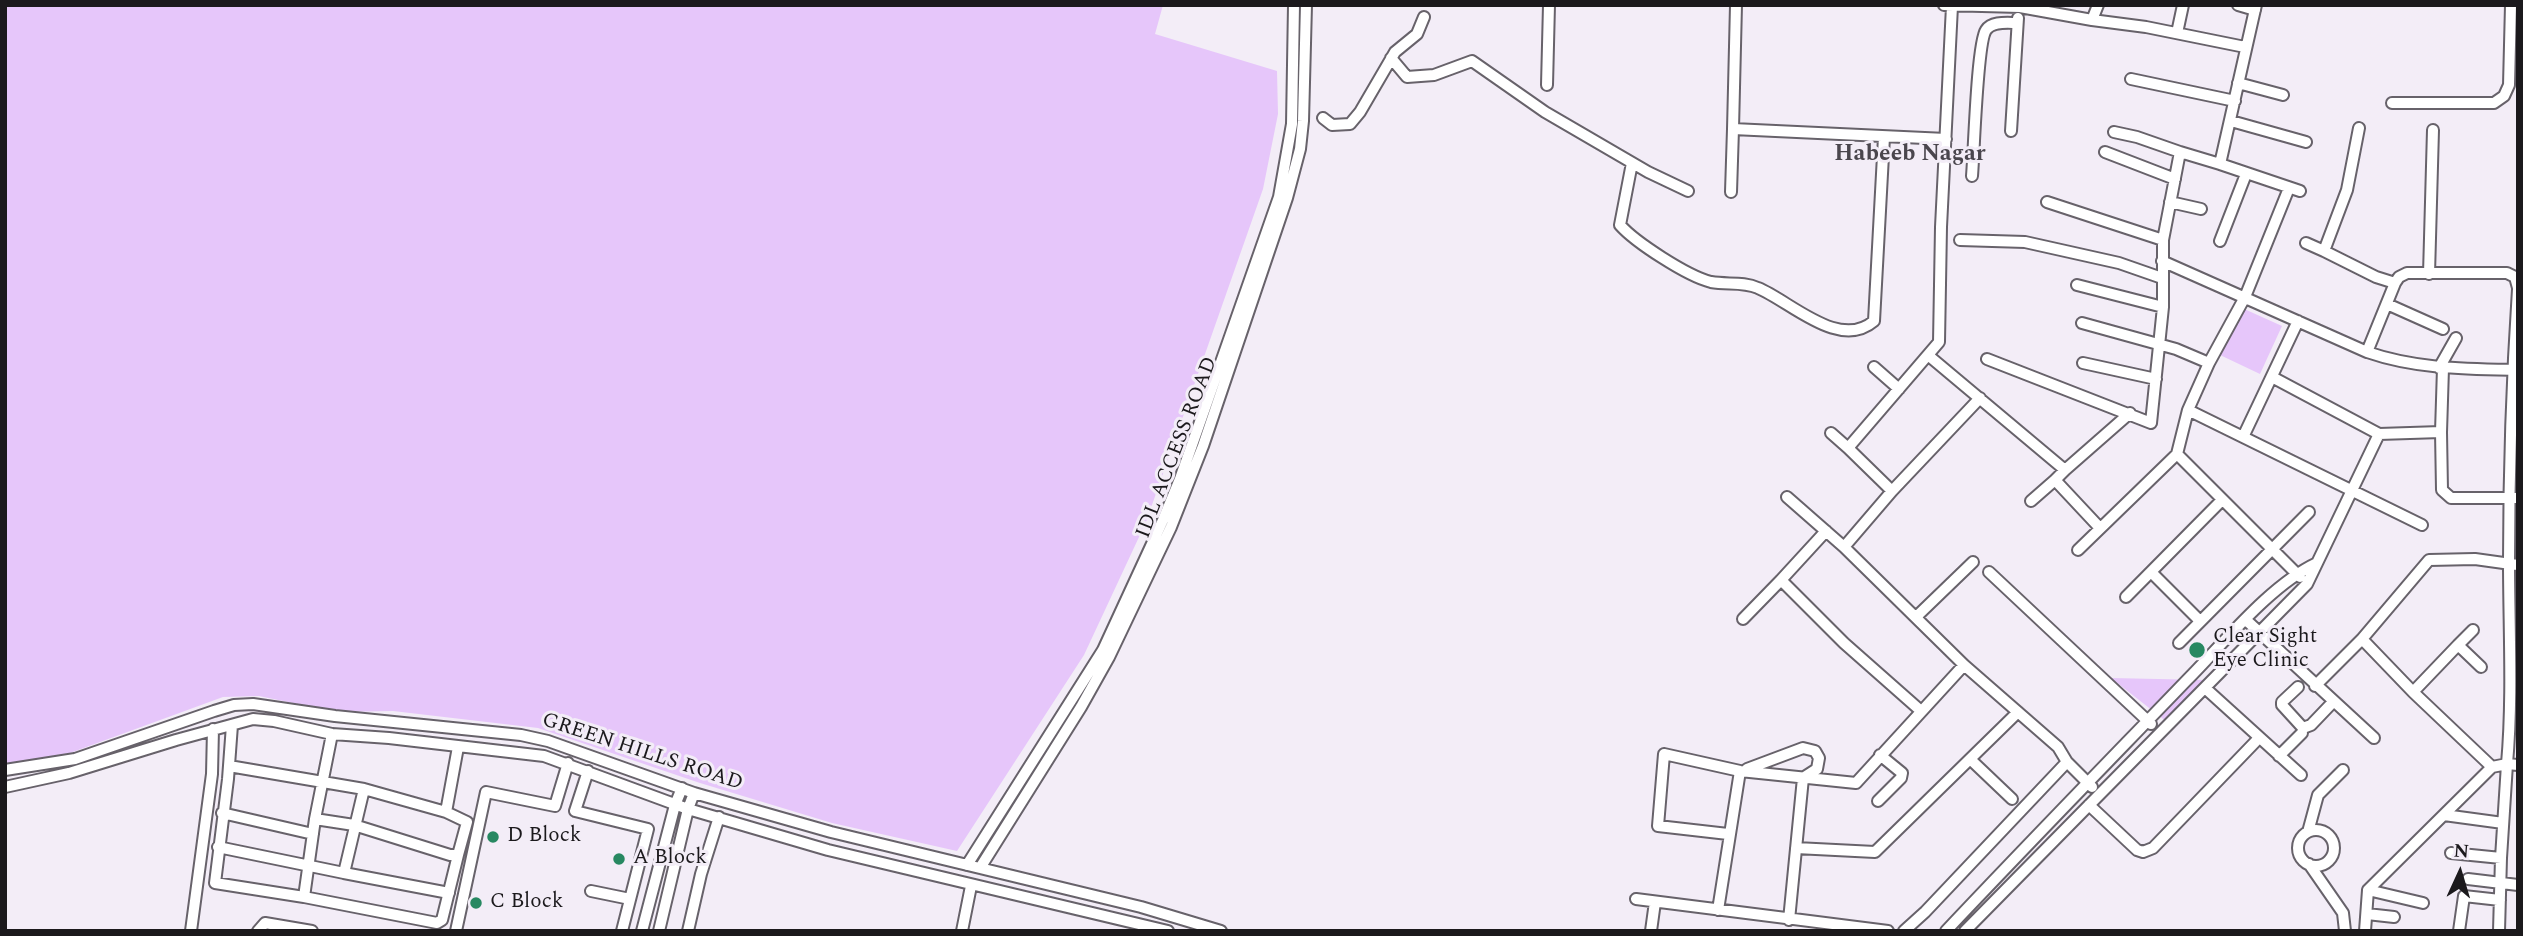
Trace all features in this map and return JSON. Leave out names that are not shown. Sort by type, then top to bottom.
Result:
[{"type":"street","points":[[967,865],[1076,705],[1163,520],[1279,197],[1292,124],[1294,5]]},
{"type":"street","name":"IDL ACCESS ROAD","points":[[980,868],[1124,629],[1171,527],[1203,446],[1287,198],[1300,149],[1306,5]]},
{"type":"street","points":[[1547,85],[1549,5]]},
{"type":"street","points":[[1731,192],[1736,5]]},
{"type":"street","points":[[1944,5],[2020,6],[2245,47]]},
{"type":"street","points":[[1848,448],[1939,342],[1952,5]]},
{"type":"street","points":[[2092,20],[2098,5]]},
{"type":"street","points":[[2177,33],[2183,5]]},
{"type":"street","points":[[2220,164],[2255,8],[2238,5]]},
{"type":"street","points":[[2392,103],[2494,103],[2504,96],[2509,85],[2511,5]]},
{"type":"street","points":[[2011,131],[2020,6]]},
{"type":"street","points":[[1323,118],[1332,125],[1350,124],[1360,112],[1395,52],[1417,34],[1424,17]]},
{"type":"street","points":[[1972,176],[1985,32],[1987,28],[1998,23],[2017,23]]},
{"type":"street","points":[[1391,58],[1407,77],[1434,75],[1472,61],[1545,112],[1632,163],[1688,191]]},
{"type":"street","points":[[2131,79],[2235,101]]},
{"type":"street","points":[[2238,83],[2283,95]]},
{"type":"street","points":[[2231,121],[2306,142]]},
{"type":"street","points":[[2323,251],[2347,190],[2359,128]]},
{"type":"street","points":[[1732,130],[1946,139]]},
{"type":"street","points":[[2429,274],[2433,130]]},
{"type":"street","points":[[2078,550],[2177,454],[2188,410],[2209,363],[2245,297],[2295,190],[2137,137],[2114,132]]},
{"type":"street","points":[[1632,163],[1620,225],[1630,236],[1709,281],[1761,288],[1784,304],[1834,329],[1853,330],[1868,327],[1874,321],[1884,137]]},
{"type":"street","points":[[2105,152],[2175,179]]},
{"type":"street","points":[[1987,359],[2151,423],[2163,307],[2163,240],[2180,152]]},
{"type":"street","points":[[2220,241],[2246,174]]},
{"type":"street","points":[[2047,202],[2163,240]]},
{"type":"street","points":[[2170,202],[2201,209]]},
{"type":"street","points":[[1960,240],[2025,242],[2119,263],[2162,278]]},
{"type":"street","points":[[2306,243],[2395,284]]},
{"type":"street","points":[[2162,261],[2392,361],[2441,368],[2515,370]]},
{"type":"street","points":[[2367,352],[2399,277],[2407,273],[2507,273],[2515,277],[2518,288],[2513,498],[2515,711],[2513,764],[2503,823],[2500,931]]},
{"type":"street","points":[[2077,285],[2163,307]]},
{"type":"street","points":[[2387,304],[2443,329]]},
{"type":"street","points":[[2243,438],[2298,321]]},
{"type":"street","points":[[2082,323],[2158,344],[2209,363]]},
{"type":"street","points":[[2456,338],[2441,368],[2442,490],[2451,498],[2513,498]]},
{"type":"street","points":[[1928,356],[2066,470]]},
{"type":"street","points":[[2083,363],[2156,379]]},
{"type":"street","points":[[1874,367],[1899,389]]},
{"type":"street","points":[[2272,377],[2379,434],[2441,432]]},
{"type":"street","points":[[1844,547],[1892,491],[1980,398]]},
{"type":"street","points":[[2188,410],[2422,525]]},
{"type":"street","points":[[2031,501],[2130,413]]},
{"type":"street","points":[[1831,433],[1892,491]]},
{"type":"street","points":[[1965,931],[2307,584],[2379,434]]},
{"type":"street","points":[[2177,454],[2307,584]]},
{"type":"street","points":[[2055,480],[2099,527]]},
{"type":"street","points":[[1787,497],[1844,547],[1964,665],[2058,747],[2067,761],[2099,794]]},
{"type":"street","points":[[2126,597],[2222,500]]},
{"type":"street","points":[[2179,643],[2309,512]]},
{"type":"street","points":[[1744,619],[1826,531]]},
{"type":"street","points":[[2315,686],[2362,639],[2429,560],[2475,559],[2513,565]]},
{"type":"street","points":[[1916,617],[1973,562]]},
{"type":"street","points":[[1946,931],[2246,620],[2296,573],[2317,563]]},
{"type":"street","points":[[1989,572],[2160,734]]},
{"type":"street","points":[[2151,572],[2200,621]]},
{"type":"street","points":[[1781,580],[1844,643],[1921,710]]},
{"type":"street","points":[[2246,620],[2374,738]]},
{"type":"street","points":[[2413,692],[2473,631]]},
{"type":"street","points":[[2362,639],[2492,767]]},
{"type":"street","points":[[2458,645],[2481,667]]},
{"type":"street","points":[[1728,834],[1658,826],[1664,754],[1740,771],[1856,783],[1863,779],[1921,710],[1964,665]]},
{"type":"street","points":[[2298,687],[2282,705],[2303,728],[2311,725],[2333,702]]},
{"type":"street","points":[[2205,688],[2301,775]]},
{"type":"street","name":"GREEN HILLS ROAD","points":[[5,770],[75,759],[144,733],[234,705],[276,706],[335,716],[521,735],[573,749],[694,793],[831,832],[1141,907],[1221,931]]},
{"type":"street","points":[[1796,848],[1875,852],[2018,712]]},
{"type":"street","name":"GREEN HILLS ROAD","points":[[5,787],[66,774],[253,719],[331,734],[523,753],[568,763],[688,810],[828,850],[1168,931]]},
{"type":"street","points":[[229,766],[363,789],[446,813],[467,822],[442,920],[437,923],[215,883],[232,725]]},
{"type":"street","points":[[191,931],[212,774],[213,729]]},
{"type":"street","points":[[144,733],[150,748]]},
{"type":"street","points":[[2279,756],[2302,733]]},
{"type":"street","points":[[304,897],[331,734]]},
{"type":"street","points":[[2090,805],[2137,849],[2144,852],[2153,848],[2259,738]]},
{"type":"street","points":[[446,813],[458,747]]},
{"type":"street","points":[[1740,771],[1803,748],[1815,751],[1819,758],[1817,769],[1803,778]]},
{"type":"street","points":[[1874,769],[1882,757]]},
{"type":"street","points":[[1878,800],[1902,776],[1900,771],[1882,757]]},
{"type":"street","points":[[1970,759],[2012,799]]},
{"type":"street","points":[[1904,931],[2067,761]]},
{"type":"street","points":[[555,806],[568,763]]},
{"type":"street","points":[[2365,931],[2368,890],[2492,767],[2513,764]]},
{"type":"street","points":[[2308,832],[2318,795],[2343,770]]},
{"type":"street","points":[[575,811],[588,771]]},
{"type":"street","points":[[1718,911],[1740,771]]},
{"type":"street","points":[[1789,920],[1803,778]]},
{"type":"street","points":[[642,931],[675,805],[682,788]]},
{"type":"street","points":[[344,873],[363,789]]},
{"type":"street","points":[[456,931],[486,792],[648,829],[622,931]]},
{"type":"street","points":[[659,931],[694,793]]},
{"type":"street","points":[[222,813],[313,834]]},
{"type":"street","points":[[2444,815],[2503,823]]},
{"type":"street","points":[[688,931],[701,874],[719,817]]},
{"type":"street","points":[[315,819],[354,825],[450,855],[458,855]]},
{"type":"street","points":[[2314,830],[2326,832],[2335,848],[2334,854],[2326,864],[2309,864],[2298,851],[2300,840],[2314,830]]},
{"type":"street","points":[[218,846],[449,892]]},
{"type":"street","points":[[2451,853],[2501,858]]},
{"type":"street","points":[[2309,864],[2343,913],[2345,931]]},
{"type":"street","points":[[2468,879],[2518,884]]},
{"type":"street","points":[[962,931],[971,886]]},
{"type":"street","points":[[2368,890],[2423,903]]},
{"type":"street","points":[[591,891],[630,900]]},
{"type":"street","points":[[2459,931],[2464,896],[2500,900]]},
{"type":"street","points":[[1636,899],[1888,931]]},
{"type":"street","points":[[1651,931],[1655,902]]},
{"type":"street","points":[[649,907],[664,910]]},
{"type":"street","points":[[2367,914],[2395,917]]},
{"type":"street","points":[[258,931],[265,923],[312,931]]},
{"type":"shaded area","points":[[5,5],[1163,5],[1155,34],[1277,71],[1278,114],[1263,189],[1146,522],[1084,655],[957,851],[832,823],[700,783],[538,728],[393,711],[336,712],[259,696],[223,697],[70,753],[5,764]]},
{"type":"shaded area","points":[[2242,308],[2282,326],[2260,374],[2220,355]]},
{"type":"shaded area","points":[[2111,678],[2205,680],[2167,722]]},
{"type":"place","name":"Clear Sight Eye Clinic","points":[[2197,650]]},
{"type":"place","name":"D Block","points":[[493,837]]},
{"type":"place","name":"A Block","points":[[619,859]]},
{"type":"place","name":"C Block","points":[[476,903]]},
{"type":"district","name":"Habeeb Nagar","points":[[1910,155]]}]
